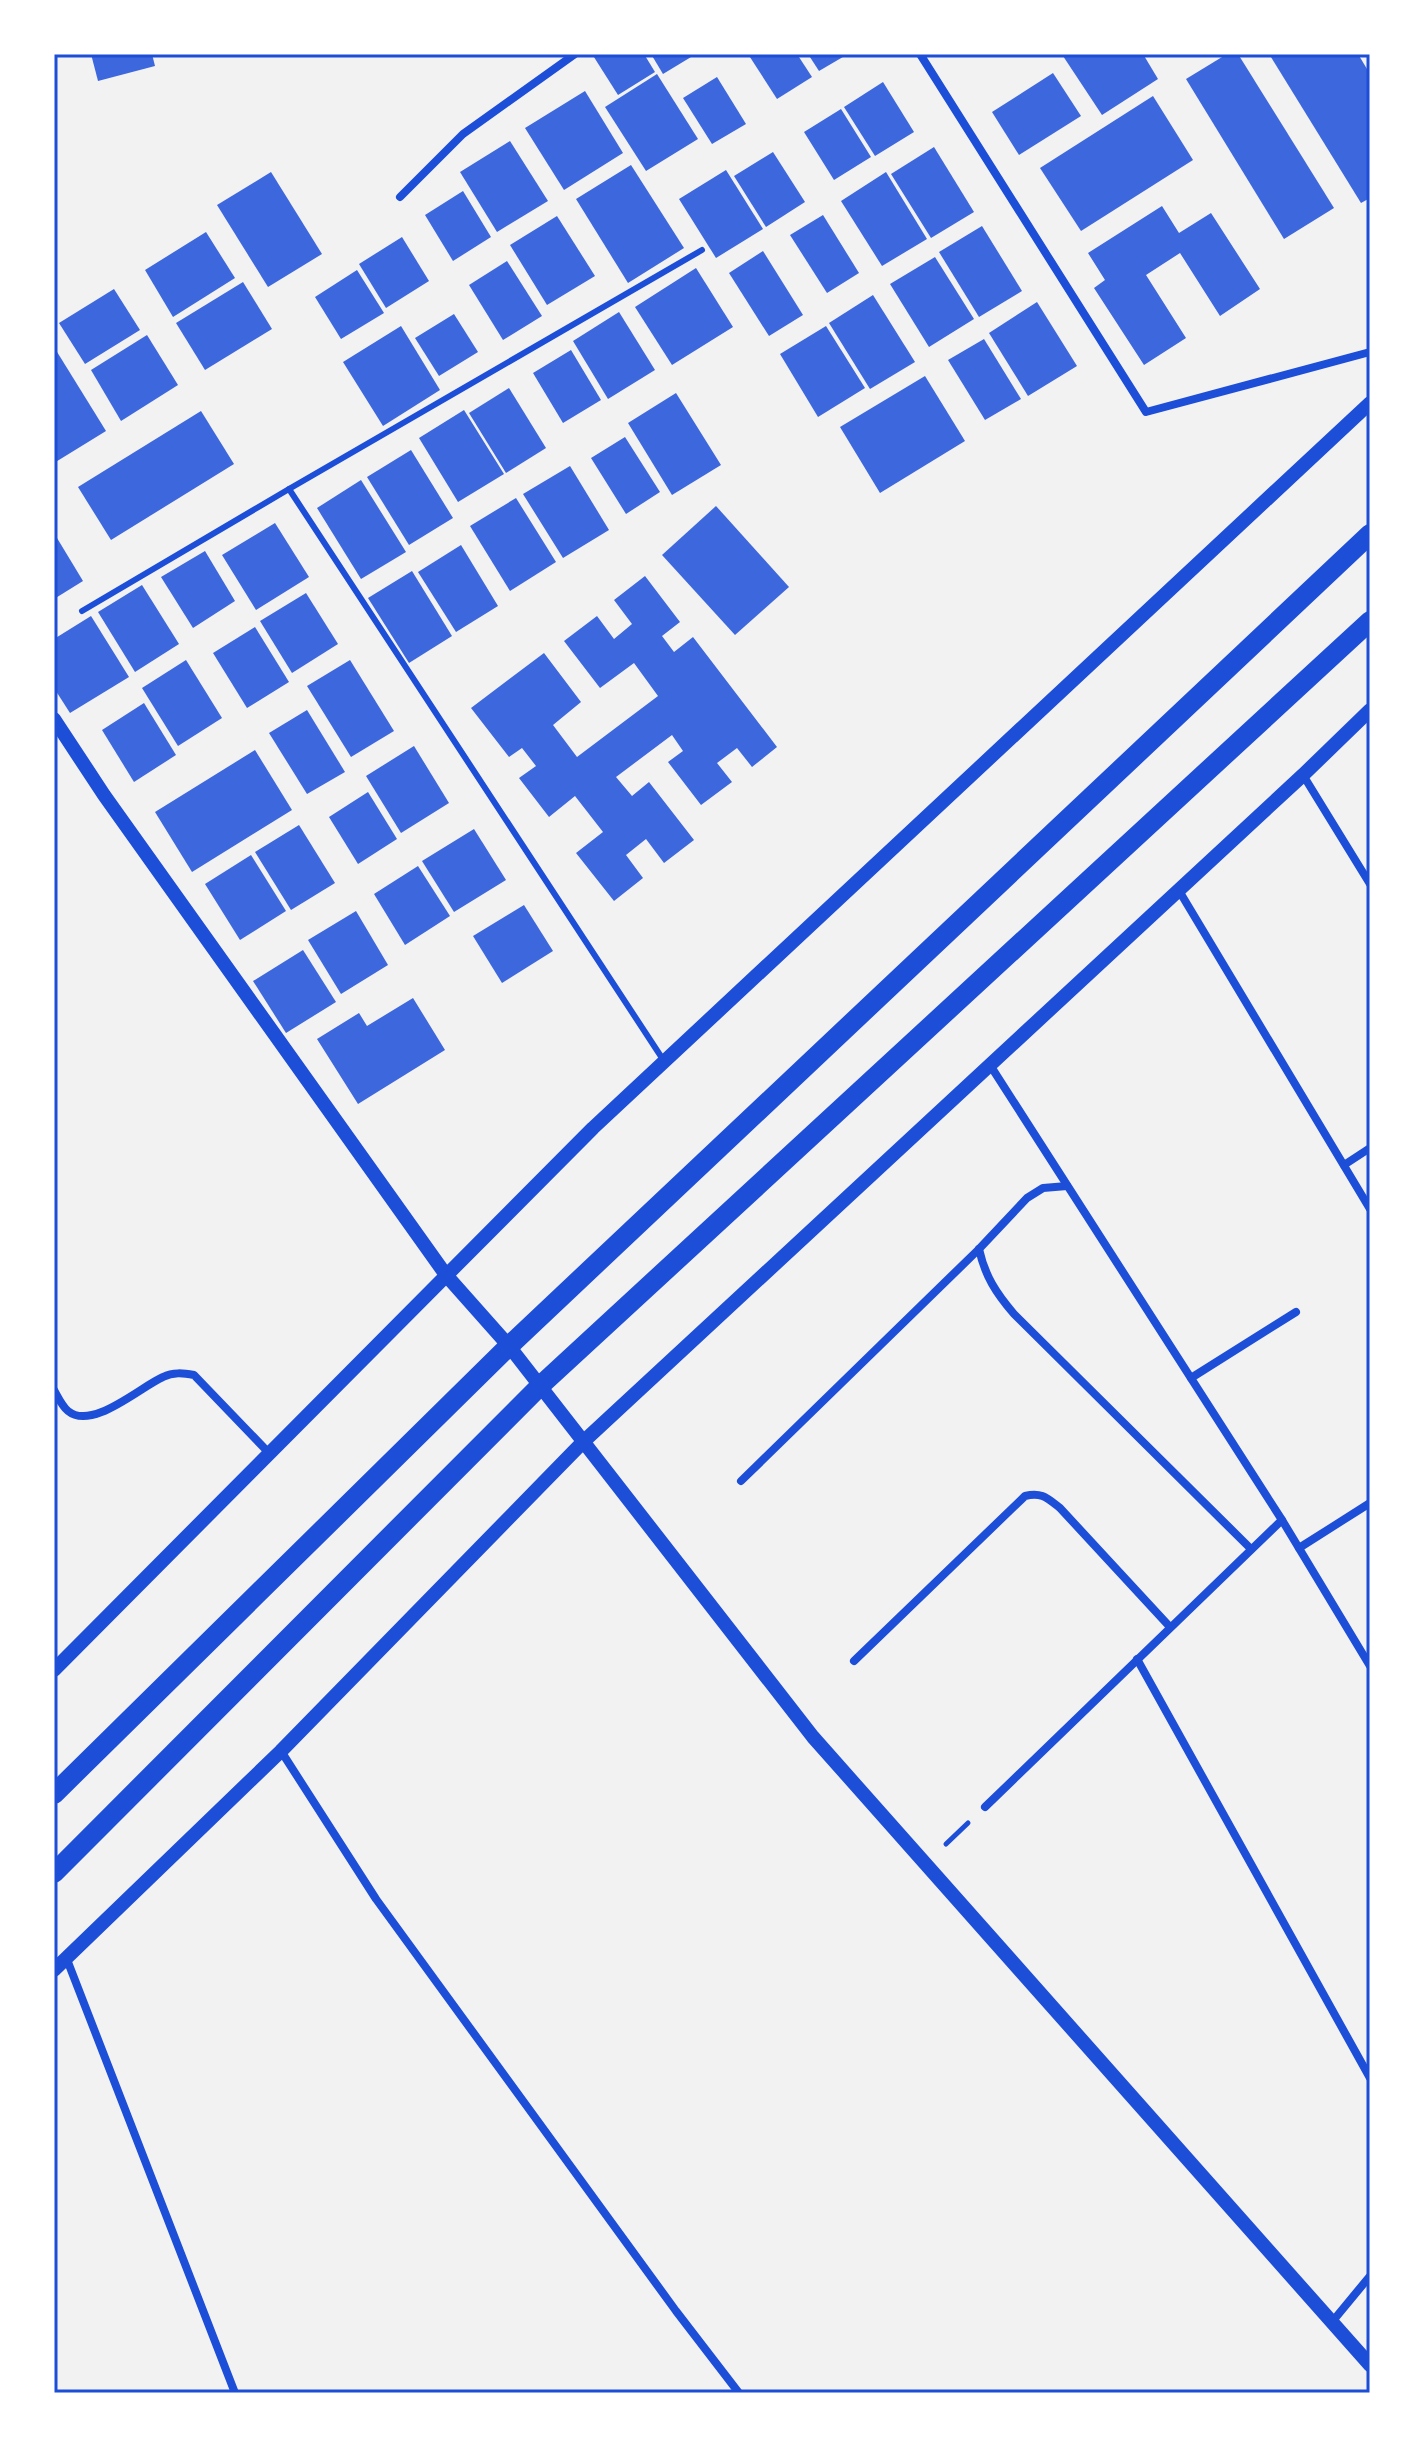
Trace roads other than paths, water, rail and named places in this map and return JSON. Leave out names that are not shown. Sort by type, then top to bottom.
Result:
[{"type":"main road","points":[[54,1794],[509,1346],[1370,534]]},
{"type":"main road","points":[[54,1873],[540,1386],[1370,621]]},
{"type":"street","points":[[400,197],[463,134],[575,54]]},
{"type":"street","points":[[920,54],[1146,412],[1370,352]]},
{"type":"street","points":[[54,1670],[446,1275],[664,1062],[1370,403]]},
{"type":"street","points":[[54,1970],[281,1751],[583,1442],[1370,710]]},
{"type":"street","points":[[54,719],[104,795],[446,1275],[509,1346],[813,1737],[1370,2365]]},
{"type":"street","points":[[1303,775],[1370,884]]},
{"type":"street","points":[[1178,889],[1370,1209]]},
{"type":"street","points":[[989,1065],[1282,1520],[1370,1666]]},
{"type":"street","points":[[1344,1165],[1370,1148]]},
{"type":"street","points":[[741,1481],[979,1249],[1027,1198],[1043,1188],[1067,1186]]},
{"type":"street","points":[[979,1249],[984,1270],[995,1292],[1014,1314],[1251,1549]]},
{"type":"street","points":[[1191,1378],[1296,1312]]},
{"type":"street","points":[[54,1390],[66,1410],[91,1417],[164,1376],[180,1372],[194,1375],[270,1454]]},
{"type":"street","points":[[854,1661],[1025,1496],[1036,1494],[1060,1508],[1170,1627]]},
{"type":"street","points":[[1299,1548],[1370,1503]]},
{"type":"street","points":[[985,1807],[1282,1520]]},
{"type":"street","points":[[1137,1659],[1370,2078]]},
{"type":"street","points":[[281,1751],[376,1899],[739,2393]]},
{"type":"street","points":[[66,1957],[235,2393]]},
{"type":"street","points":[[1332,2322],[1370,2276]]},
{"type":"lane","points":[[82,611],[702,250]]},
{"type":"lane","points":[[289,489],[664,1062]]}]
